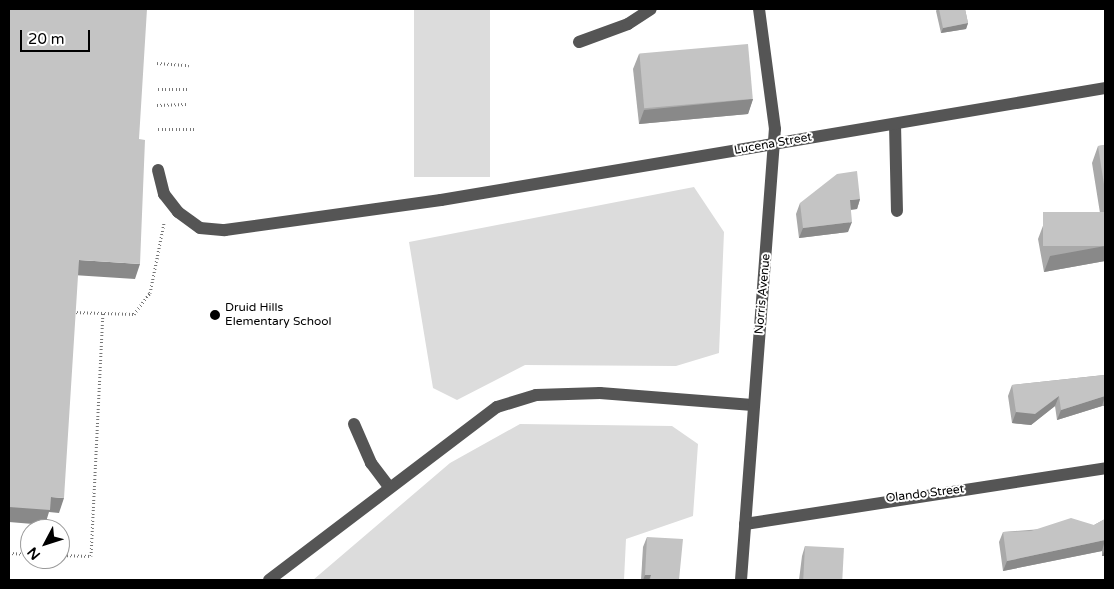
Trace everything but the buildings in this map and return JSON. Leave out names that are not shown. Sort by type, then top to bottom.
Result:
[{"type":"street","points":[[579,42],[628,24],[651,9]]},
{"type":"street","name":"Norris Avenue","points":[[741,580],[774,144],[759,9]]},
{"type":"street","name":"Lucena Street","points":[[158,170],[164,194],[200,228],[225,230],[442,200],[1105,88]]},
{"type":"street","points":[[895,124],[897,211]]},
{"type":"street","points":[[269,580],[389,487],[497,407],[536,395],[600,393],[753,405]]},
{"type":"street","points":[[354,424],[371,463],[389,487]]},
{"type":"street","name":"Olando Street","points":[[744,524],[1105,468]]},
{"type":"path","points":[[157,63],[189,65]]},
{"type":"path","points":[[158,89],[187,89]]},
{"type":"path","points":[[157,105],[186,104]]},
{"type":"path","points":[[158,129],[194,129]]},
{"type":"path","points":[[72,312],[134,314],[150,293],[164,223]]},
{"type":"path","points":[[70,555],[91,556],[103,313]]},
{"type":"shaded area","points":[[414,9],[490,9],[490,177],[414,177]]},
{"type":"shaded area","points":[[694,187],[724,232],[719,353],[676,366],[525,365],[457,400],[433,388],[409,242]]},
{"type":"shaded area","points":[[520,424],[672,426],[698,444],[693,516],[626,539],[624,580],[313,580],[450,463]]},
{"type":"place","name":"Druid Hills Elementary School","points":[[215,315]]}]
